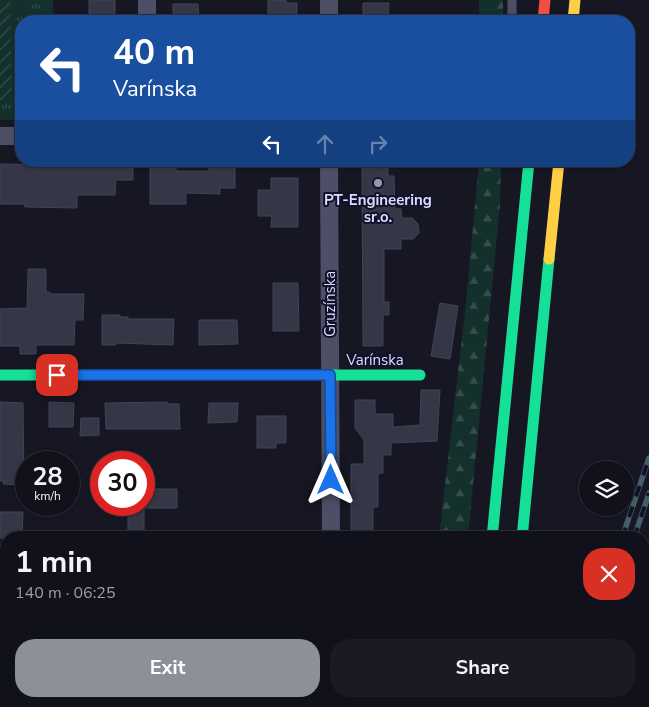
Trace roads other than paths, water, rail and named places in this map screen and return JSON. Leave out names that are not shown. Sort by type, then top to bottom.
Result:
[{"type":"main road","points":[[544,15],[545,0]]},
{"type":"main road","points":[[574,15],[575,0]]},
{"type":"main road","points":[[493,531],[528,167]]},
{"type":"main road","points":[[523,531],[559,167]]},
{"type":"main road","name":"Varínska","points":[[0,374],[420,375]]},
{"type":"street","points":[[147,0],[147,15]]},
{"type":"street","points":[[329,0],[329,15]]},
{"type":"street","points":[[0,136],[15,136]]},
{"type":"street","name":"Gruzínska","points":[[329,167],[331,531]]},
{"type":"lane","points":[[512,0],[512,15]]},
{"type":"railway","points":[[624,531],[649,458]]},
{"type":"railway","points":[[636,531],[649,493]]},
{"type":"place","name":"PT-Engineering sr.o.","points":[[378,183]]}]
